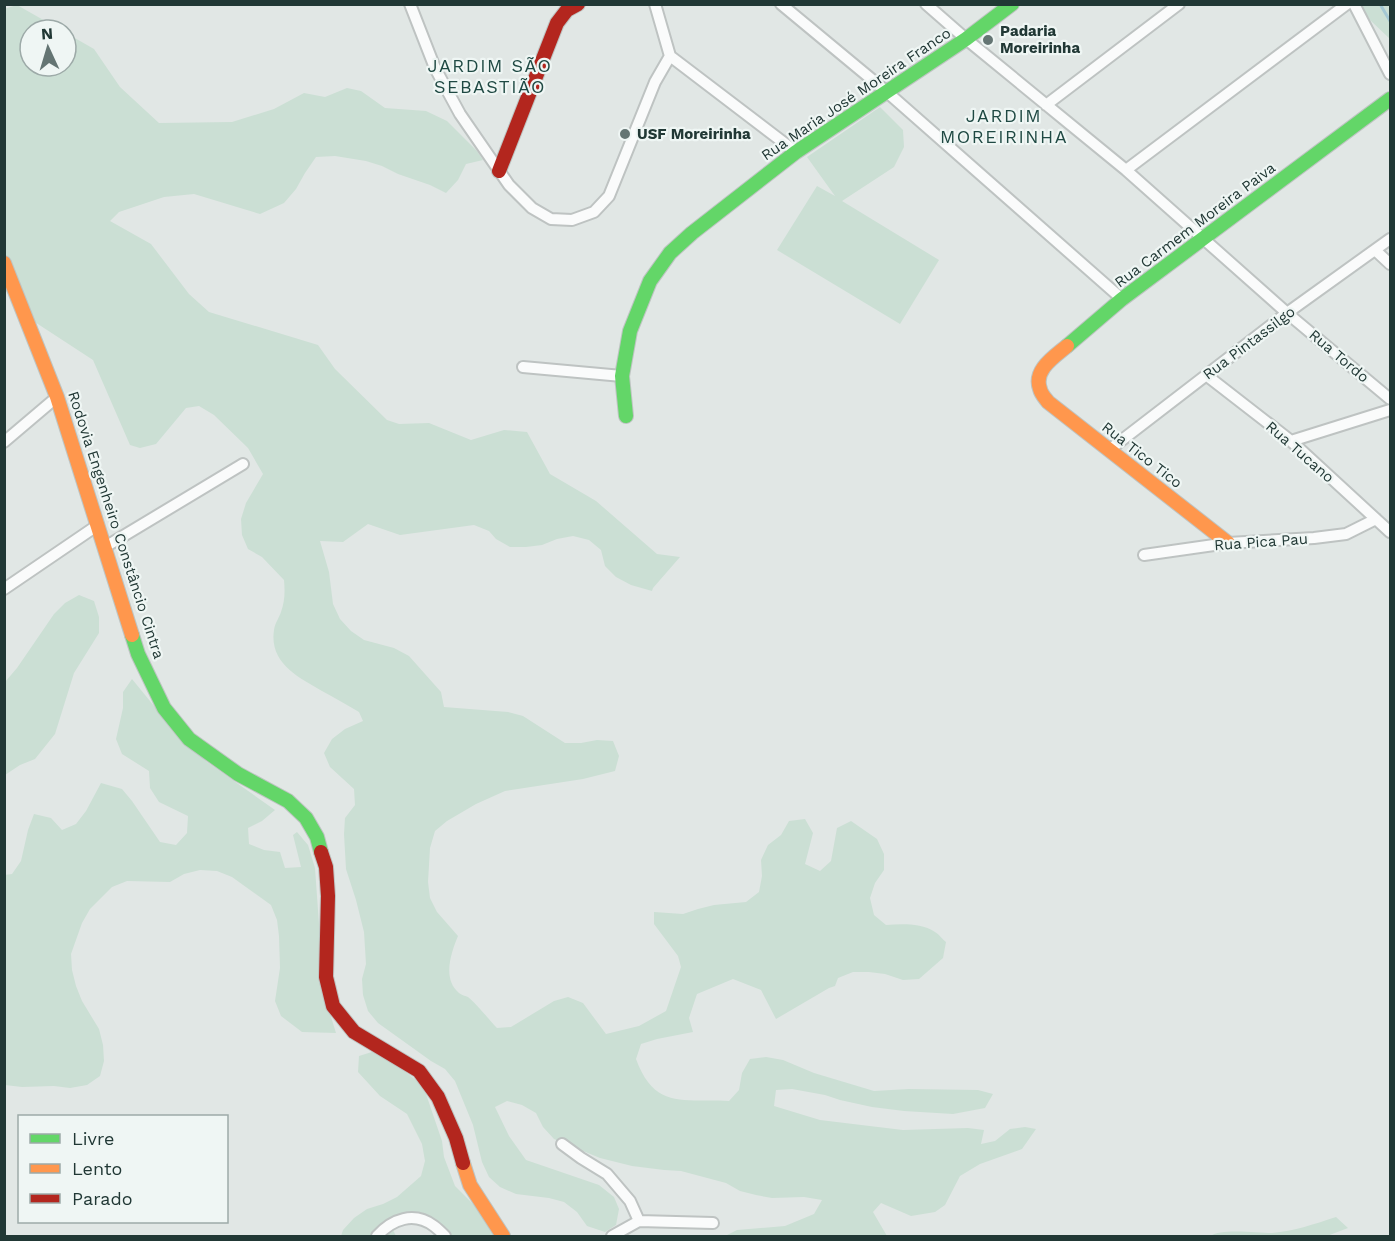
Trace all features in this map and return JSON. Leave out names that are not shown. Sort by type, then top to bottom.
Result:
[{"type":"street","points":[[410,4],[435,68],[460,114],[509,185],[532,208],[551,219],[572,220],[594,212],[609,196],[655,82],[670,56]]},
{"type":"street","points":[[499,171],[557,23],[567,10],[578,4]]},
{"type":"street","points":[[655,4],[670,56],[796,152]]},
{"type":"street","points":[[781,4],[887,92],[1122,299]]},
{"type":"street","name":"Rua Tordo","points":[[926,4],[1126,170],[1287,313],[1390,399]]},
{"type":"street","name":"Rua Maria José Moreira Franco","points":[[626,416],[622,376],[630,331],[650,280],[670,254],[796,152],[966,39],[1012,4]]},
{"type":"street","points":[[1046,105],[1179,4]]},
{"type":"street","points":[[1126,170],[1347,4]]},
{"type":"street","points":[[1354,4],[1390,74]]},
{"type":"street","name":"Rua Carmem Moreira Paiva","points":[[1040,390],[1038,378],[1046,364],[1122,299],[1390,99]]},
{"type":"street","points":[[481,145],[496,149],[509,146]]},
{"type":"street","name":"Rua Pintassilgo","points":[[1109,450],[1287,313],[1390,239]]},
{"type":"street","points":[[1375,250],[1390,264]]},
{"type":"street","name":"Rodovia Engenheiro Constâncio Cintra","points":[[4,263],[57,397],[138,654],[164,708],[189,739],[238,774],[288,801],[306,818],[317,837],[326,867],[328,896],[326,977],[333,1006],[354,1032],[419,1071],[438,1097],[456,1138],[470,1185],[503,1236]]},
{"type":"street","points":[[524,367],[622,376]]},
{"type":"street","name":"Rua Tucano","points":[[1206,375],[1291,441],[1390,532]]},
{"type":"street","name":"Rua Tico Tico","points":[[1040,390],[1048,402],[1228,543]]},
{"type":"street","points":[[4,442],[57,397]]},
{"type":"street","points":[[1291,441],[1390,410]]},
{"type":"street","points":[[105,547],[243,464]]},
{"type":"street","name":"Rua Pica Pau","points":[[1144,555],[1228,543],[1346,534],[1376,519]]},
{"type":"street","points":[[4,589],[98,525]]},
{"type":"street","points":[[562,1144],[607,1174],[630,1200],[639,1221]]},
{"type":"street","points":[[377,1236],[394,1221],[415,1217],[434,1225],[445,1236]]},
{"type":"street","points":[[612,1236],[639,1221],[713,1224]]},
{"type":"green space","points":[[17,5],[40,18],[18,18],[18,78],[78,78],[78,40],[94,49],[120,87],[159,123],[232,122],[274,109],[304,93],[325,97],[347,88],[361,91],[385,108],[426,111],[447,121],[483,160],[466,164],[458,180],[446,193],[366,161],[335,156],[316,157],[296,189],[284,203],[260,214],[194,194],[164,197],[119,212],[110,221],[151,244],[189,294],[209,312],[318,345],[335,369],[387,420],[399,424],[429,423],[471,440],[504,430],[527,432],[550,474],[596,501],[657,554],[680,557],[652,591],[631,585],[616,577],[605,566],[601,550],[589,540],[573,536],[542,545],[510,547],[496,539],[489,531],[474,525],[400,535],[368,524],[343,542],[320,541],[329,572],[333,604],[340,619],[364,640],[394,648],[409,656],[441,692],[444,707],[508,712],[523,716],[565,743],[613,741],[619,756],[615,771],[583,779],[505,791],[476,804],[435,831],[430,848],[428,882],[430,898],[437,912],[458,936],[449,973],[454,987],[460,994],[472,1000],[497,1028],[511,1027],[554,1001],[568,997],[583,1003],[606,1034],[639,1026],[666,1011],[681,967],[678,956],[654,924],[654,912],[683,914],[714,905],[746,902],[759,892],[762,876],[761,860],[768,845],[781,835],[789,821],[805,819],[813,833],[805,864],[820,871],[831,861],[837,828],[851,821],[877,839],[884,854],[884,870],[875,883],[870,898],[874,915],[886,925],[905,924],[930,929],[946,942],[943,958],[919,979],[903,980],[885,974],[853,972],[838,978],[835,986],[776,1019],[761,990],[733,979],[697,994],[689,1018],[693,1032],[641,1044],[636,1059],[644,1076],[652,1087],[673,1098],[729,1101],[739,1090],[742,1073],[750,1059],[766,1057],[783,1060],[814,1073],[874,1091],[978,1090],[993,1094],[985,1108],[953,1114],[872,1107],[792,1089],[776,1090],[774,1106],[820,1120],[903,1130],[968,1128],[984,1130],[981,1144],[995,1141],[1010,1129],[1025,1127],[1036,1129],[1022,1149],[980,1164],[960,1176],[945,1205],[935,1212],[911,1216],[881,1203],[873,1212],[887,1236],[725,1236],[737,1230],[785,1226],[814,1214],[822,1200],[756,1195],[740,1191],[726,1183],[681,1171],[632,1166],[600,1158],[554,1139],[543,1127],[536,1113],[522,1105],[507,1101],[495,1107],[509,1136],[526,1160],[599,1185],[614,1197],[619,1209],[616,1225],[605,1232],[587,1226],[577,1212],[564,1202],[516,1194],[500,1187],[489,1177],[482,1162],[473,1125],[455,1081],[445,1069],[378,1023],[368,1011],[363,995],[362,979],[366,964],[364,932],[346,869],[345,818],[355,805],[354,789],[330,767],[324,753],[332,739],[345,729],[363,721],[359,712],[313,686],[287,668],[276,651],[274,630],[283,604],[284,580],[262,557],[248,549],[242,535],[241,519],[246,503],[263,474],[248,448],[214,415],[199,406],[186,408],[156,444],[140,448],[130,445],[93,360],[21,313],[5,290],[4,9]]},
{"type":"green space","points":[[1359,5],[1390,5],[1390,39],[1370,20]]},
{"type":"green space","points":[[880,107],[903,130],[904,147],[894,167],[842,201],[939,260],[900,324],[777,250],[817,186],[835,196],[807,157]]},
{"type":"green space","points":[[79,595],[94,601],[99,617],[99,633],[74,673],[55,734],[35,759],[5,775],[5,682],[54,614],[65,603]]},
{"type":"green space","points":[[132,679],[172,728],[207,762],[275,810],[262,821],[248,828],[249,844],[264,850],[280,852],[285,868],[301,867],[293,835],[297,832],[308,845],[315,868],[324,994],[336,1033],[302,1032],[281,1016],[275,1001],[280,968],[279,936],[277,920],[271,905],[232,877],[217,871],[200,870],[184,874],[170,882],[127,881],[112,887],[90,909],[82,923],[71,954],[76,986],[99,1029],[103,1045],[104,1061],[100,1076],[87,1085],[70,1088],[5,1085],[4,875],[12,874],[21,861],[34,814],[51,818],[62,830],[76,824],[101,783],[122,789],[160,842],[176,845],[187,833],[188,816],[159,802],[150,788],[149,771],[122,754],[116,739],[123,708],[123,692]]},
{"type":"green space","points":[[375,1051],[417,1081],[426,1094],[455,1186],[500,1236],[437,1236],[423,1224],[398,1219],[392,1228],[396,1236],[341,1236],[343,1230],[354,1218],[367,1209],[397,1197],[421,1176],[425,1161],[422,1144],[407,1114],[380,1096],[358,1072],[359,1056]]},
{"type":"green space","points":[[1336,1217],[1348,1228],[1327,1236],[1211,1236],[1222,1232],[1280,1232]]},
{"type":"waterway","points":[[1380,4],[1390,21]]},
{"type":"traffic: fast","points":[[626,416],[622,376],[630,331],[650,281],[670,253],[692,233],[796,152],[966,39],[1012,4]]},
{"type":"traffic: fast","points":[[1067,346],[1122,299],[1390,99]]},
{"type":"traffic: fast","points":[[132,635],[138,654],[164,708],[189,739],[238,774],[288,801],[306,818],[317,837],[321,852]]},
{"type":"traffic: slow","points":[[4,263],[57,397],[132,635]]},
{"type":"traffic: slow","points":[[1067,346],[1046,364],[1039,376],[1043,396],[1228,543]]},
{"type":"traffic: slow","points":[[463,1163],[470,1185],[503,1236]]},
{"type":"traffic: jam","points":[[499,171],[557,23],[567,10],[578,4]]},
{"type":"traffic: jam","points":[[321,852],[326,867],[328,896],[326,977],[333,1006],[354,1032],[419,1071],[438,1097],[456,1138],[463,1163]]},
{"type":"place","name":"Padaria Moreirinha","points":[[988,40]]},
{"type":"place","name":"USF Moreirinha","points":[[625,134]]},
{"type":"district","name":"JARDIM SÃO SEBASTIÃO","points":[[490,76]]},
{"type":"district","name":"JARDIM MOREIRINHA","points":[[1004,125]]}]
